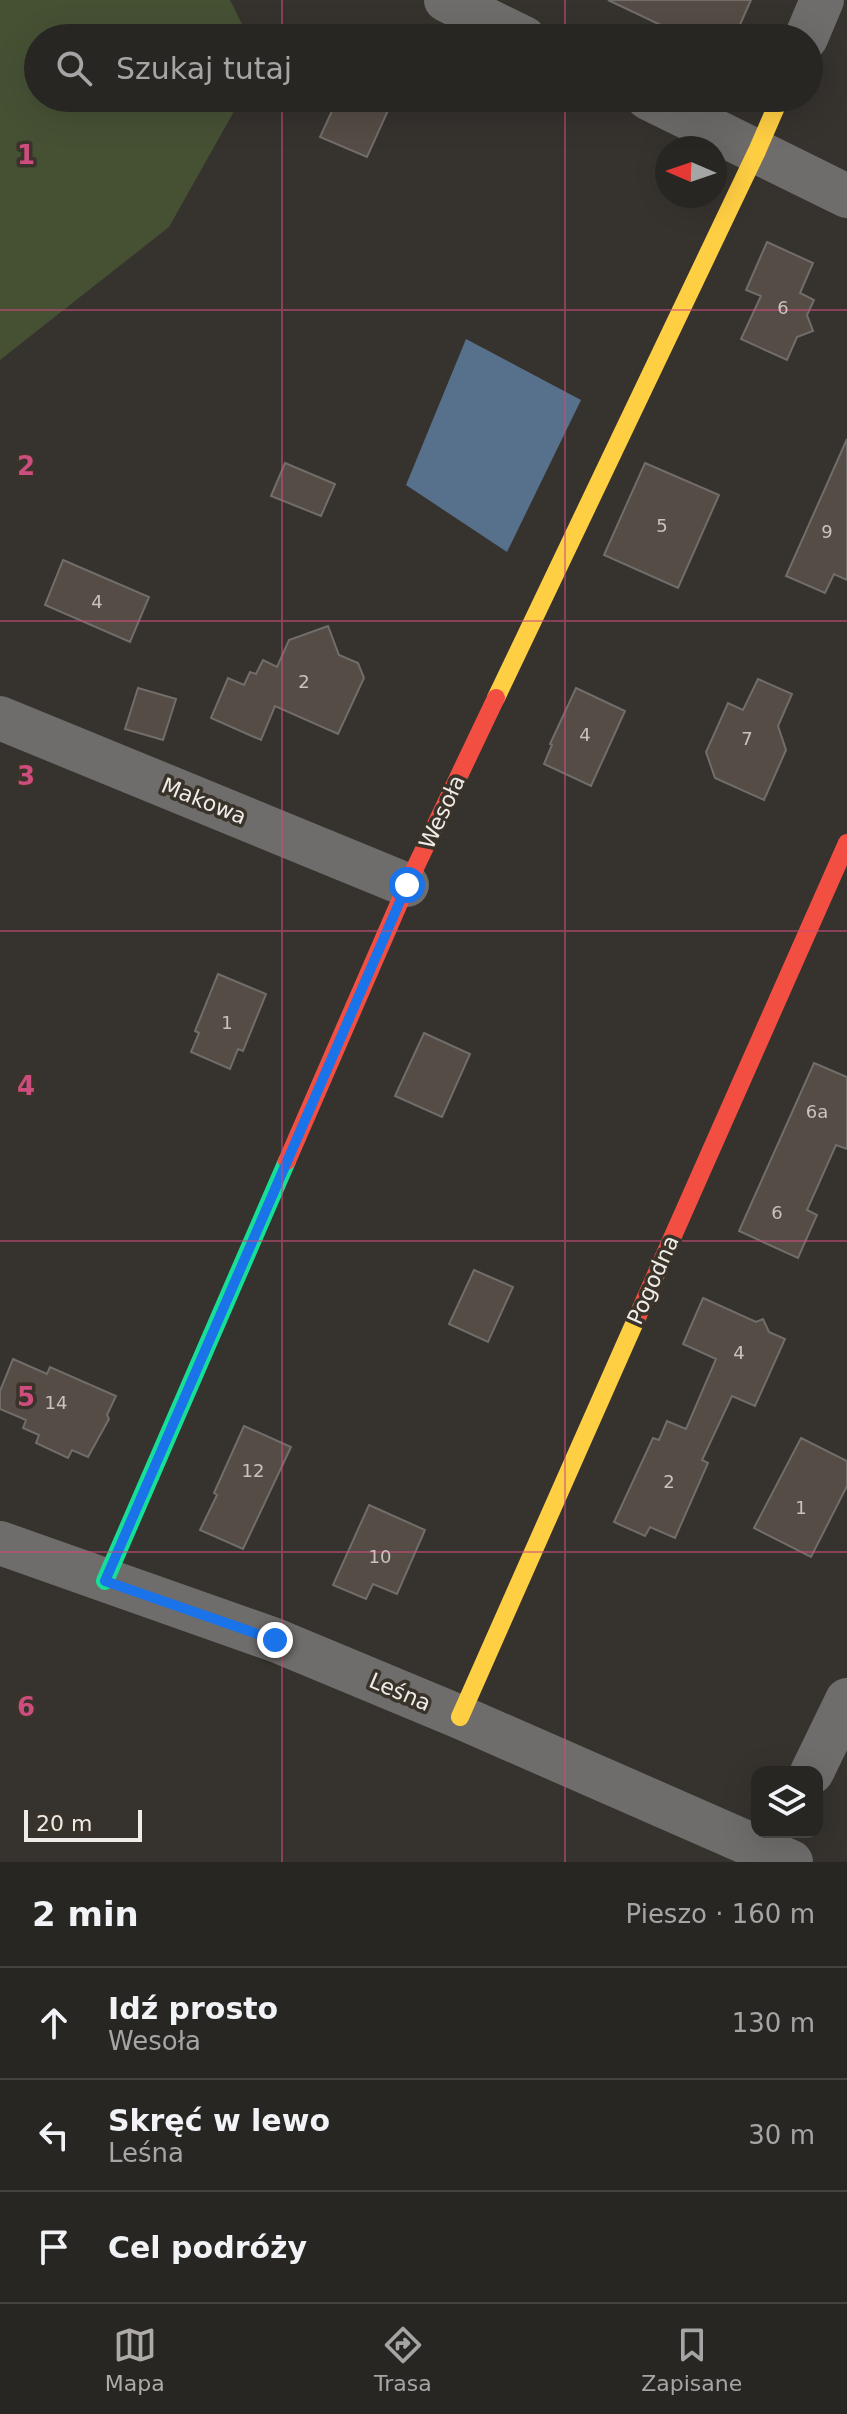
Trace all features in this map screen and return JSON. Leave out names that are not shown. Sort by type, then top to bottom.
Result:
[{"type":"street","points":[[446,0],[495,24]]},
{"type":"street","points":[[812,24],[822,0]]},
{"type":"street","points":[[677,112],[847,196]]},
{"type":"street","name":"Wesoła","points":[[105,1581],[407,885],[774,112]]},
{"type":"street","name":"Makowa","points":[[0,718],[407,885]]},
{"type":"street","name":"Pogodna","points":[[460,1717],[847,843]]},
{"type":"street","name":"Leśna","points":[[0,1543],[275,1640],[782,1849]]},
{"type":"street","points":[[815,1766],[847,1700]]},
{"type":"green space","points":[[0,0],[230,0],[242,24],[24,24],[24,112],[234,112],[169,227],[0,360]]},
{"type":"water","points":[[466,339],[581,400],[507,552],[406,485]]},
{"type":"building","points":[[608,0],[751,0],[740,24],[659,24]]},
{"type":"building","points":[[332,112],[387,112],[367,157],[320,137]]},
{"type":"building","points":[[767,242],[813,263],[800,293],[814,300],[807,315],[813,331],[797,337],[787,360],[741,339],[761,296],[746,290]]},
{"type":"building","points":[[847,439],[847,580],[834,574],[825,593],[786,576]]},
{"type":"building","points":[[285,463],[335,484],[321,516],[271,496]]},
{"type":"building","points":[[645,463],[719,495],[678,588],[604,555]]},
{"type":"building","points":[[63,560],[149,597],[130,642],[45,605]]},
{"type":"building","points":[[328,626],[339,655],[358,663],[364,678],[338,734],[275,706],[261,740],[211,718],[228,678],[244,685],[250,672],[256,674],[263,660],[277,667],[289,640]]},
{"type":"building","points":[[758,679],[792,694],[778,726],[786,750],[764,800],[715,778],[706,752],[728,703],[743,710]]},
{"type":"building","points":[[138,688],[176,699],[163,740],[125,729]]},
{"type":"building","points":[[576,688],[625,711],[591,786],[544,764]]},
{"type":"building","points":[[218,974],[266,994],[243,1051],[238,1049],[230,1069],[191,1052],[199,1033],[195,1031]]},
{"type":"building","points":[[424,1033],[470,1054],[442,1117],[395,1096]]},
{"type":"building","points":[[814,1063],[847,1077],[847,1149],[836,1145],[807,1210],[817,1215],[798,1258],[739,1231]]},
{"type":"building","points":[[474,1270],[513,1287],[488,1342],[449,1324]]},
{"type":"building","points":[[703,1298],[756,1322],[763,1319],[769,1332],[785,1339],[755,1406],[732,1396],[702,1460],[708,1463],[675,1538],[650,1527],[645,1536],[614,1522],[653,1438],[659,1440],[667,1421],[686,1429],[716,1359],[683,1344]]},
{"type":"building","points":[[13,1359],[47,1374],[50,1367],[116,1396],[107,1415],[109,1419],[88,1457],[72,1450],[68,1458],[36,1443],[39,1435],[23,1428],[26,1420],[0,1409],[0,1391]]},
{"type":"building","points":[[244,1426],[291,1447],[243,1549],[200,1530]]},
{"type":"building","points":[[801,1438],[847,1461],[847,1486],[811,1557],[754,1528]]},
{"type":"building","points":[[369,1505],[425,1530],[397,1594],[373,1584],[366,1599],[333,1585]]},
{"type":"traffic: fast","points":[[105,1581],[287,1161]]},
{"type":"traffic: slow","points":[[496,698],[774,112]]},
{"type":"traffic: slow","points":[[460,1717],[638,1315]]},
{"type":"traffic: jam","points":[[287,1161],[407,885],[496,698]]},
{"type":"traffic: jam","points":[[638,1315],[847,843]]},
{"type":"route","points":[[275,1640],[105,1581],[407,885]]}]
